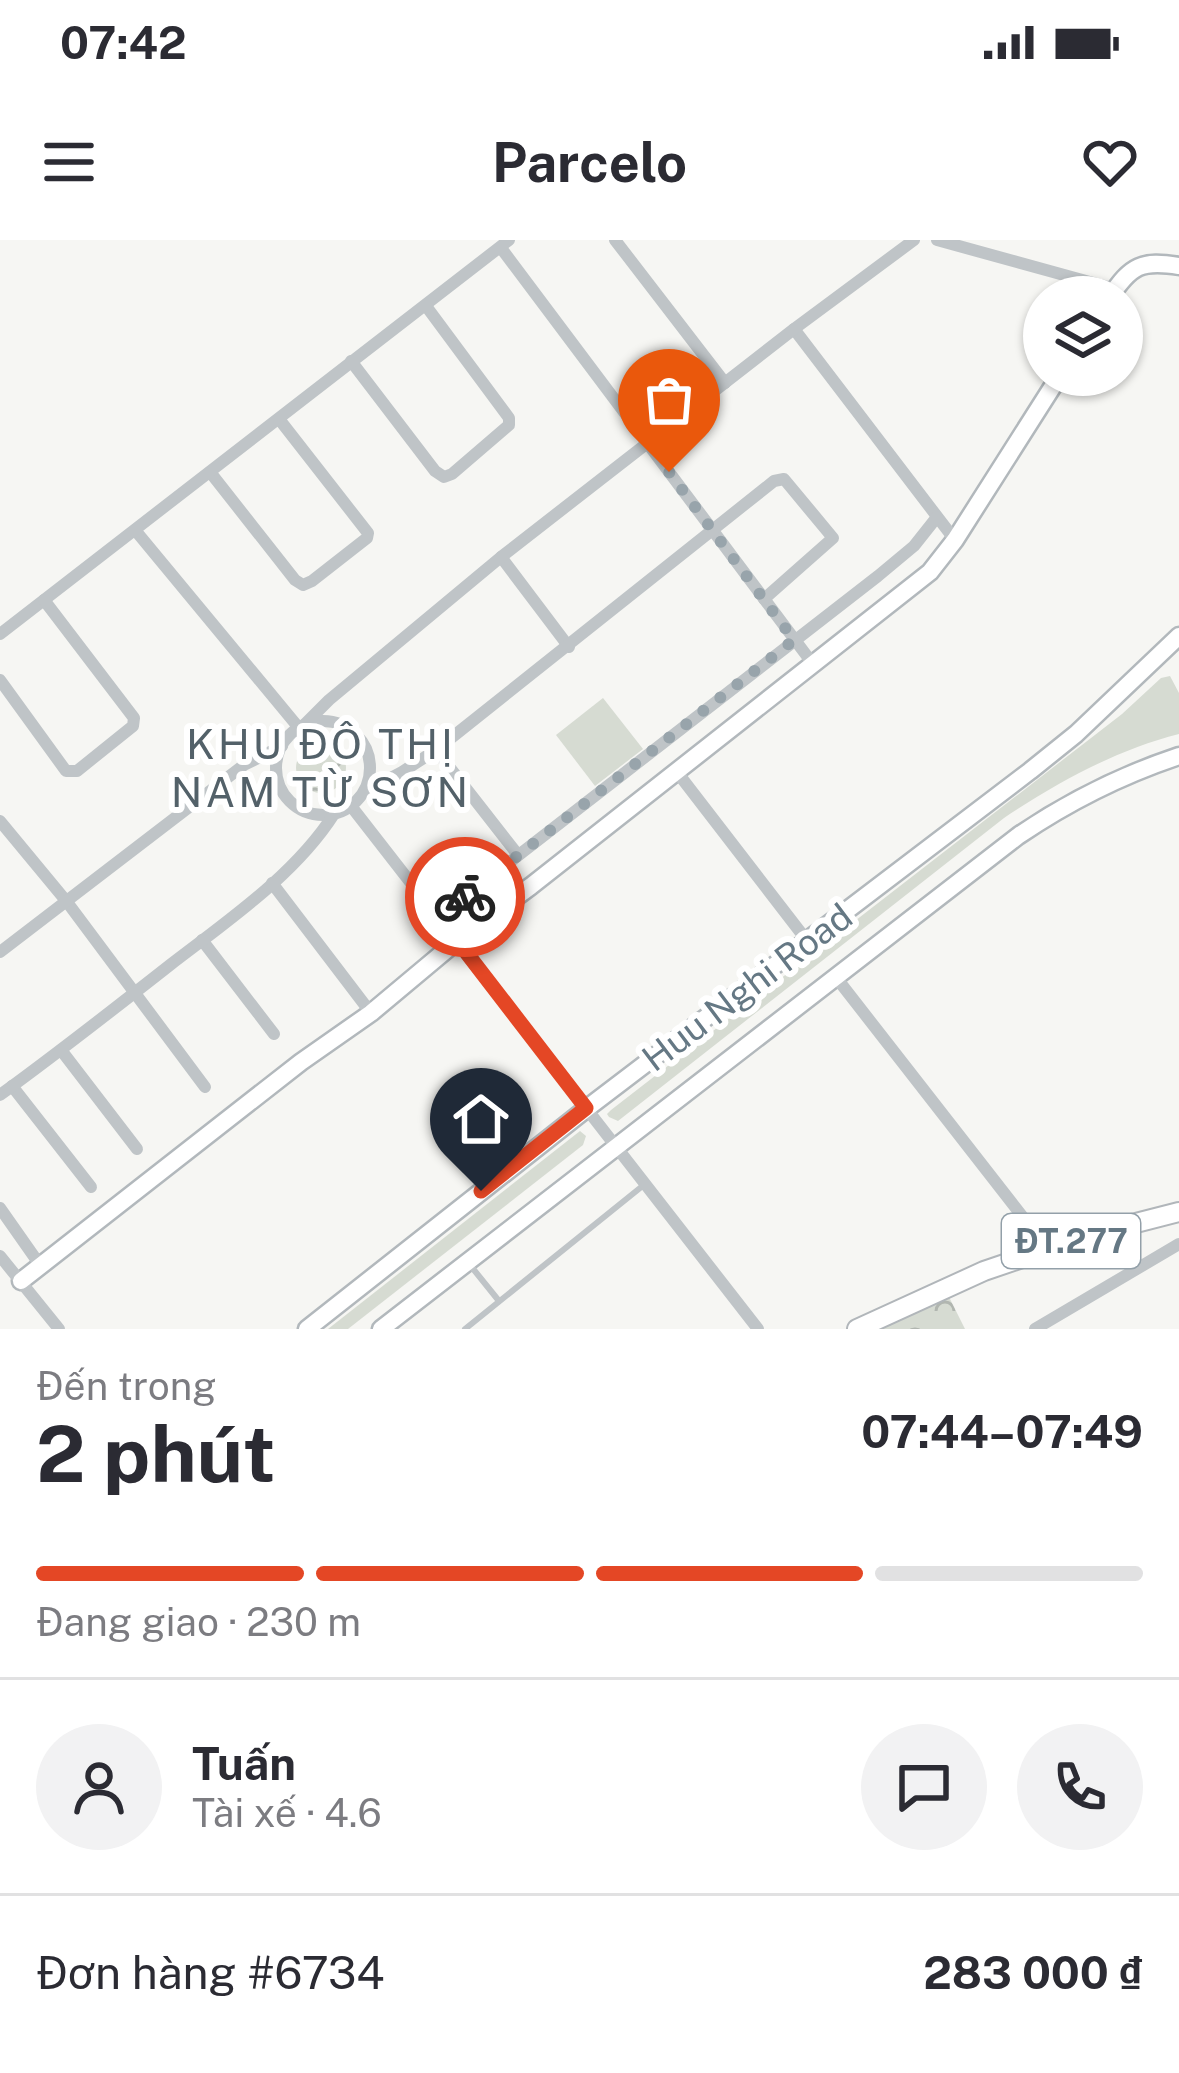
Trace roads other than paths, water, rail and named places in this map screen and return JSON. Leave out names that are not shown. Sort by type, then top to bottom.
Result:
[{"type":"main road","points":[[1129,276],[1140,264],[1153,261],[1179,266]]},
{"type":"main road","points":[[21,1281],[301,1062],[371,1013],[930,572],[1047,396]]},
{"type":"main road","name":"Huu Nghi Road","points":[[307,1329],[586,1108],[1076,734],[1179,636]]},
{"type":"main road","name":"Huu Nghi Road","points":[[385,1328],[989,856],[1048,815],[1179,756]]},
{"type":"main road","name":"ĐT.277","points":[[857,1329],[966,1278],[1047,1248],[1179,1212]]},
{"type":"street","points":[[615,240],[725,383]]},
{"type":"street","points":[[0,952],[244,765],[282,746],[329,700],[501,557],[914,240]]},
{"type":"street","points":[[937,240],[1057,276]]},
{"type":"street","points":[[0,634],[505,244],[813,664]]},
{"type":"street","points":[[351,361],[435,471],[452,474],[500,435],[509,425],[508,418],[426,306]]},
{"type":"street","points":[[794,329],[955,540]]},
{"type":"street","points":[[210,472],[295,580],[304,585],[313,581],[368,533],[279,419]]},
{"type":"street","points":[[282,746],[277,778],[289,800],[310,813],[334,814],[351,806],[364,792],[436,750],[778,478],[784,479],[833,538],[764,599]]},
{"type":"street","points":[[439,917],[914,546],[937,517]]},
{"type":"street","points":[[135,530],[302,727]]},
{"type":"street","points":[[501,557],[569,646]]},
{"type":"street","points":[[0,680],[66,771],[77,771],[133,726],[134,718],[44,600]]},
{"type":"street","points":[[302,727],[331,722],[357,736],[370,765],[364,792]]},
{"type":"street","points":[[436,750],[518,855]]},
{"type":"street","points":[[677,772],[808,942]]},
{"type":"street","points":[[351,806],[758,1329]]},
{"type":"street","points":[[91,1187],[6,1091],[272,883],[311,845],[334,814]]},
{"type":"street","points":[[0,821],[67,902],[205,1088]]},
{"type":"street","points":[[272,883],[371,1013]]},
{"type":"street","points":[[202,940],[274,1034]]},
{"type":"street","points":[[835,976],[1047,1248]]},
{"type":"street","points":[[61,1050],[137,1149]]},
{"type":"street","points":[[0,1208],[40,1265]]},
{"type":"street","points":[[1035,1329],[1179,1244]]},
{"type":"street","points":[[0,1256],[58,1329]]},
{"type":"lane","points":[[465,1329],[645,1184]]},
{"type":"lane","points":[[468,1262],[499,1301]]},
{"type":"district","name":"KHU ĐÔ THỊ NAM TỪ SƠN","points":[[321,768]]}]
